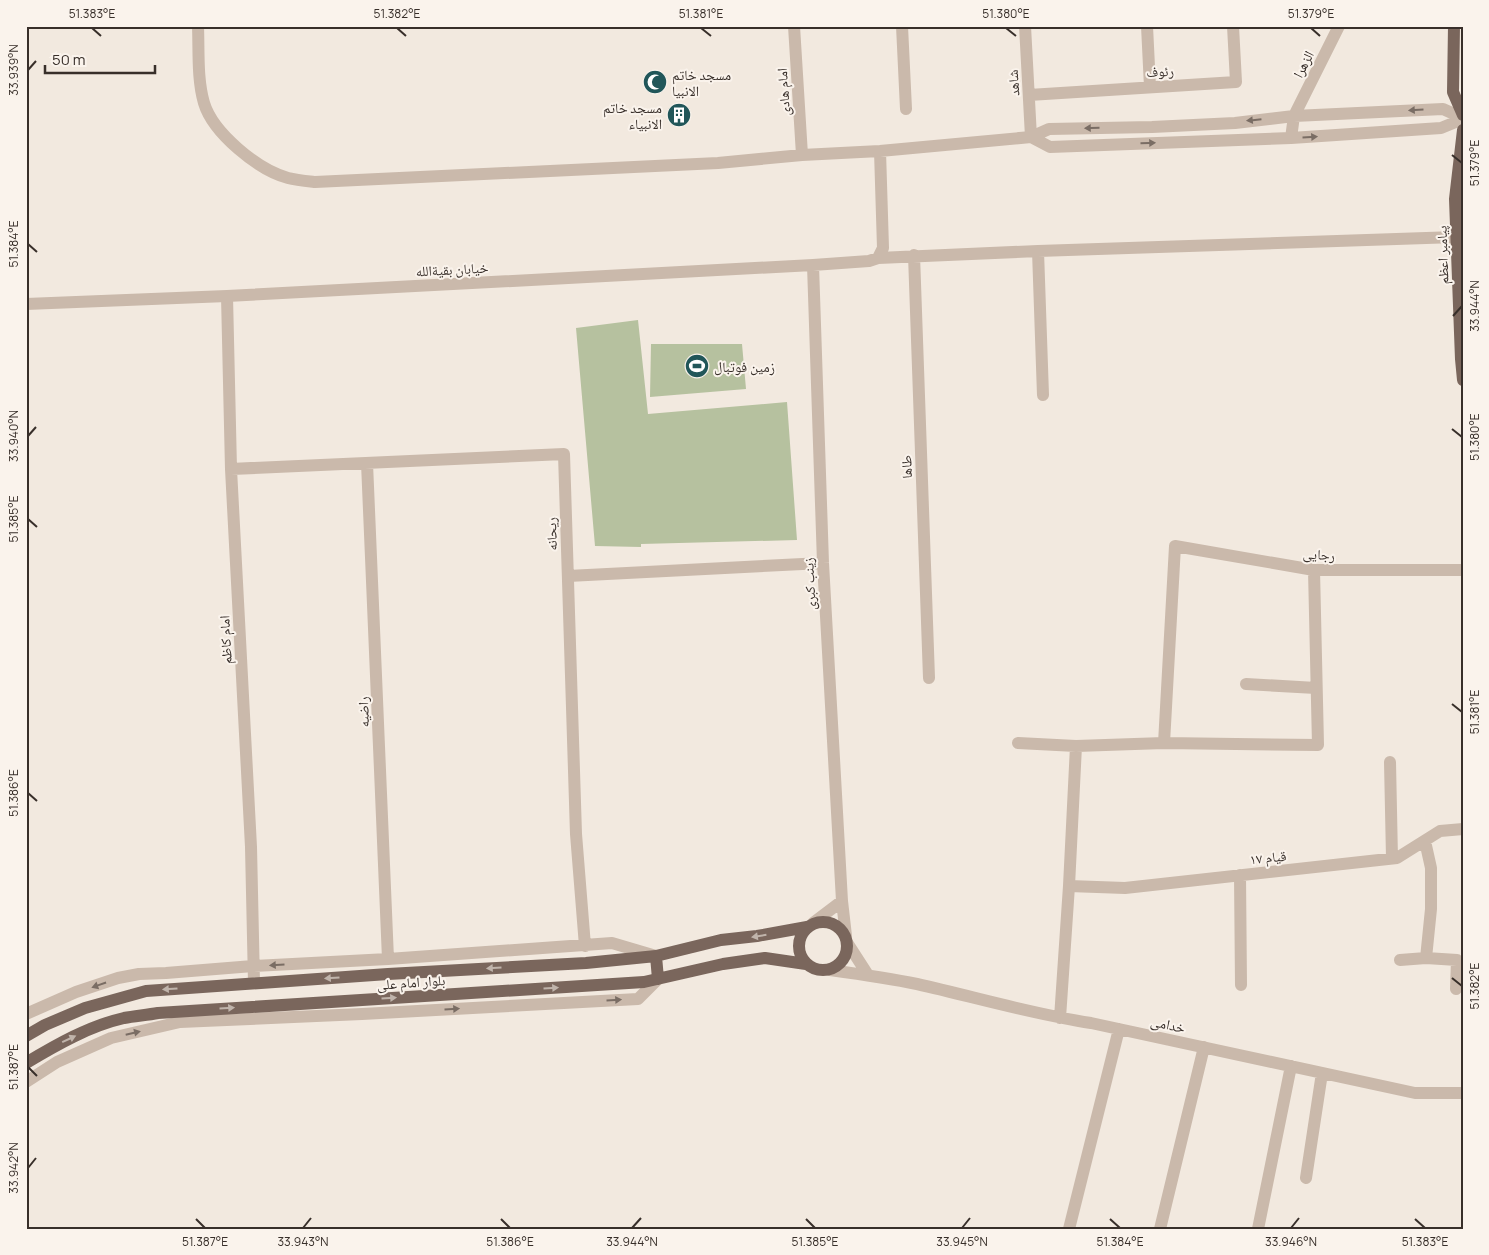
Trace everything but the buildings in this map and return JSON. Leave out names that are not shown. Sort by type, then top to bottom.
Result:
[{"type":"main road","points":[[1454,26],[1453,92],[1463,117]]},
{"type":"main road","name":"پیامبر اعظم","points":[[1463,130],[1455,198],[1463,380]]},
{"type":"main road","points":[[826,921],[838,926],[847,940],[847,953],[844,960],[830,970],[817,970],[806,964],[799,952],[799,938],[810,925],[826,921]]},
{"type":"main road","name":"بلوار امام علی","points":[[26,1036],[45,1025],[85,1008],[146,991],[586,963],[656,956],[721,940],[757,936],[810,925]]},
{"type":"main road","points":[[656,956],[658,979]]},
{"type":"main road","name":"بلوار امام علی","points":[[26,1063],[86,1031],[122,1019],[158,1013],[644,982],[723,964],[765,958],[806,964]]},
{"type":"street","points":[[198,26],[200,79],[204,104],[217,127],[238,149],[266,169],[288,178],[315,182],[718,163],[1032,138],[1049,129],[1189,125],[1294,116],[1443,109],[1463,117]]},
{"type":"street","name":"امام هادی","points":[[794,26],[802,155]]},
{"type":"street","points":[[902,26],[906,110]]},
{"type":"street","name":"شاهد","points":[[1024,26],[1032,138]]},
{"type":"street","points":[[1147,26],[1150,87]]},
{"type":"street","name":"رئوف","points":[[1029,95],[1236,82],[1233,26]]},
{"type":"street","name":"الزهرا","points":[[1291,138],[1294,116],[1339,26]]},
{"type":"street","points":[[1032,138],[1050,147],[1291,138],[1441,128],[1463,117]]},
{"type":"street","points":[[878,258],[884,248],[880,150]]},
{"type":"street","name":"خیابان بقیةالله","points":[[26,304],[227,296],[813,265],[914,256],[1456,237]]},
{"type":"street","points":[[1038,251],[1043,395]]},
{"type":"street","name":"طاها","points":[[914,256],[929,678]]},
{"type":"street","name":"زینب کبری","points":[[813,265],[823,563],[842,901],[847,940]]},
{"type":"street","name":"امام کاظم","points":[[227,296],[231,469],[251,847],[254,983]]},
{"type":"street","name":"ریحانه","points":[[231,469],[564,454],[576,834],[585,946]]},
{"type":"street","name":"راضیه","points":[[367,463],[388,959]]},
{"type":"street","name":"رجایی","points":[[1164,743],[1175,546],[1314,570],[1463,570]]},
{"type":"street","points":[[568,576],[823,563]]},
{"type":"street","points":[[1018,744],[1076,746],[1164,743],[1318,745],[1314,570]]},
{"type":"street","points":[[1246,684],[1316,688]]},
{"type":"street","points":[[1060,1018],[1076,746]]},
{"type":"street","points":[[1390,762],[1392,858]]},
{"type":"street","name":"قیام ۱۷","points":[[1069,886],[1125,888],[1397,858],[1440,831],[1463,829]]},
{"type":"street","points":[[1424,840],[1431,868],[1431,909],[1426,958]]},
{"type":"street","points":[[1240,876],[1241,986]]},
{"type":"street","points":[[810,925],[842,901]]},
{"type":"street","points":[[847,940],[868,975]]},
{"type":"street","points":[[26,1014],[76,992],[118,978],[139,974],[612,943],[656,956]]},
{"type":"street","points":[[1400,960],[1426,958],[1458,960],[1456,990]]},
{"type":"street","name":"خدامی","points":[[830,970],[917,984],[1060,1018],[1415,1093],[1463,1093]]},
{"type":"street","points":[[26,1082],[57,1062],[111,1038],[180,1022],[638,999],[658,979]]},
{"type":"street","points":[[259,1006],[270,1018]]},
{"type":"street","points":[[1069,1229],[1119,1029]]},
{"type":"street","points":[[1160,1229],[1204,1047]]},
{"type":"street","points":[[1258,1229],[1291,1066]]},
{"type":"street","points":[[1306,1178],[1322,1073]]},
{"type":"green space","points":[[638,320],[648,414],[787,402],[797,540],[641,544],[641,547],[595,546],[576,328]]},
{"type":"green space","name":"زمین فوتبال","points":[[651,344],[742,344],[746,389],[650,397]]},
{"type":"place","name":"مسجد خاتم الانبیا","points":[[655,82]]},
{"type":"place","name":"مسجد خاتم الانبیاء","points":[[679,115]]},
{"type":"place","name":"زمین فوتبال","points":[[697,366]]}]
